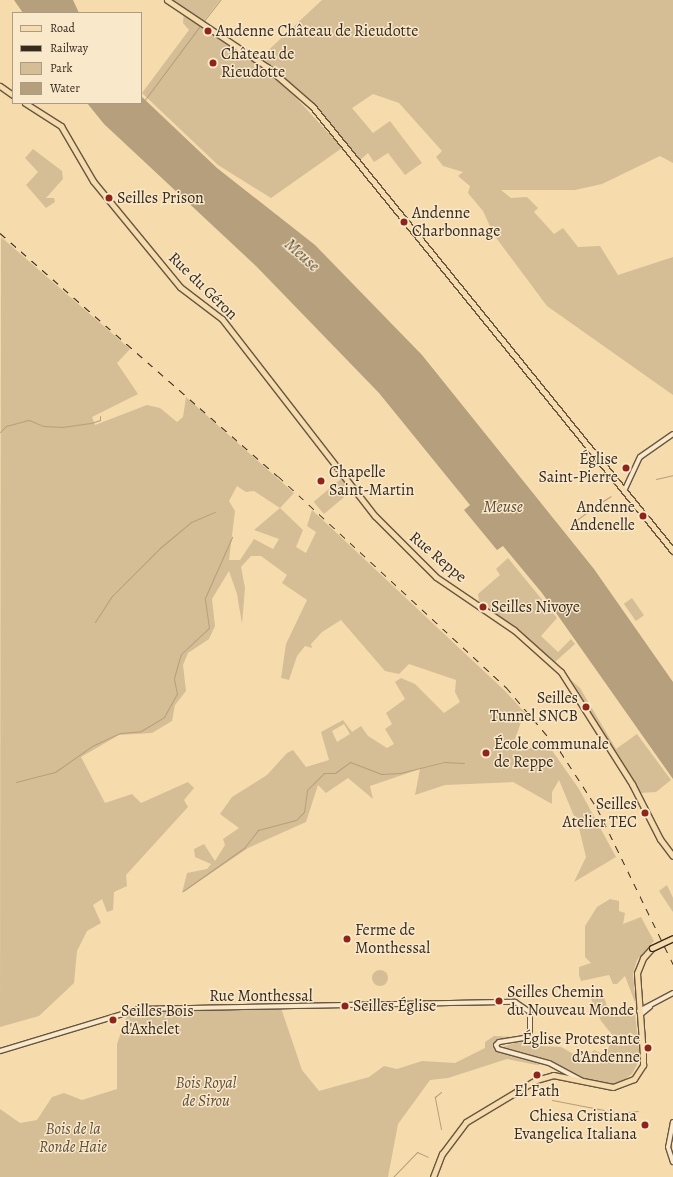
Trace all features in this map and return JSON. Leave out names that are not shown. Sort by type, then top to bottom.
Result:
[{"type":"main road","points":[[167,0],[278,75],[312,106],[625,489],[673,551]]},
{"type":"main road","points":[[0,86],[12,94]]},
{"type":"main road","name":"Rue du Géron","points":[[27,104],[61,126],[93,181],[180,287],[222,319],[308,429]]},
{"type":"main road","name":"Rue Reppe","points":[[308,429],[375,516],[414,557],[514,630],[570,683],[673,856]]},
{"type":"main road","points":[[433,1177],[442,1154],[466,1122],[486,1107],[547,1076],[588,1084],[620,1086],[639,1073],[643,1055],[637,973],[643,958],[652,948],[673,938]]},
{"type":"street","points":[[625,489],[640,457],[673,434]]},
{"type":"street","points":[[639,1013],[673,993]]},
{"type":"street","name":"Rue Monthessal","points":[[0,1051],[139,1009],[515,1002],[526,1006],[532,1020],[530,1031],[524,1038],[499,1042],[498,1049],[549,1063],[588,1084]]},
{"type":"street","points":[[672,1124],[668,1147],[673,1162]]},
{"type":"green space","points":[[167,0],[220,0],[202,23],[204,29],[279,79],[342,148],[271,198],[218,165],[142,93],[189,30],[183,23],[184,11]]},
{"type":"green space","points":[[322,0],[673,0],[673,163],[660,156],[602,184],[575,190],[501,190],[511,198],[527,197],[538,208],[534,212],[554,234],[563,228],[578,247],[600,246],[618,275],[673,257],[673,395],[547,306],[494,235],[483,211],[468,193],[470,186],[458,176],[463,172],[443,166],[436,157],[442,151],[399,103],[373,94],[352,108],[373,133],[390,121],[422,163],[405,175],[388,153],[374,162],[368,153],[360,160],[316,108],[260,58]]},
{"type":"green space","points":[[33,149],[62,171],[63,179],[46,198],[54,198],[55,202],[46,208],[26,185],[38,172],[25,158]]},
{"type":"green space","points":[[1,237],[130,349],[117,363],[138,394],[92,417],[95,425],[147,405],[160,408],[177,422],[183,417],[186,397],[294,493],[280,508],[303,530],[296,547],[306,553],[316,532],[307,526],[312,510],[505,691],[530,718],[521,722],[514,742],[517,751],[527,750],[544,739],[579,789],[616,857],[574,882],[586,857],[579,828],[559,780],[552,792],[552,804],[513,782],[445,785],[415,795],[420,769],[370,786],[373,799],[348,778],[326,793],[318,785],[306,822],[248,848],[182,893],[187,873],[207,869],[211,864],[195,857],[194,849],[204,844],[215,861],[225,845],[223,839],[239,828],[220,814],[232,797],[267,775],[287,753],[293,750],[306,767],[329,760],[321,732],[343,720],[352,732],[361,726],[368,736],[387,748],[394,744],[385,729],[392,724],[386,713],[405,699],[395,682],[401,678],[415,684],[444,713],[460,702],[455,692],[456,680],[409,664],[399,674],[385,671],[341,620],[322,632],[311,644],[312,648],[305,646],[297,656],[289,680],[281,678],[286,644],[307,600],[282,583],[287,575],[261,556],[251,556],[241,567],[245,588],[242,624],[237,594],[229,571],[212,599],[215,626],[209,639],[188,653],[183,665],[186,691],[175,705],[172,721],[152,733],[119,735],[81,757],[105,803],[132,794],[141,803],[188,782],[194,788],[184,800],[188,807],[126,875],[127,886],[114,892],[113,910],[107,912],[102,899],[93,905],[101,923],[87,931],[77,951],[74,983],[39,1016],[0,1027]],"holes":[[[237,486],[246,492],[254,491],[280,508],[254,530],[279,539],[273,549],[254,539],[240,560],[229,560],[235,511],[229,501]],[[344,724],[350,734],[337,742],[332,731]]]},
{"type":"green space","points":[[342,478],[352,490],[324,514],[314,502]]},
{"type":"green space","points":[[508,558],[557,618],[541,636],[558,652],[571,639],[575,644],[555,662],[479,601],[478,594],[500,575],[496,569]]},
{"type":"green space","points":[[632,598],[644,615],[636,621],[624,604]]},
{"type":"green space","points":[[571,680],[580,688],[616,749],[637,734],[671,780],[656,792],[640,793]]},
{"type":"green space","points":[[667,885],[673,898],[673,912],[659,891]]},
{"type":"green space","points":[[610,899],[619,901],[619,911],[625,913],[623,924],[641,917],[654,941],[637,960],[633,974],[636,1005],[625,976],[617,984],[613,984],[609,975],[581,981],[579,975],[579,967],[591,963],[585,957],[585,926],[597,907]]},
{"type":"green space","points":[[377,970],[383,970],[388,975],[386,984],[383,986],[377,986],[372,981],[372,975]]},
{"type":"green space","name":"Bois Royal de Sirou","points":[[596,993],[604,997],[610,1015],[621,1017],[622,1006],[635,1014],[640,1059],[632,1074],[617,1085],[588,1084],[549,1063],[537,1065],[507,1059],[448,1078],[430,1080],[398,1124],[388,1177],[0,1177],[0,1109],[20,1123],[37,1120],[52,1097],[64,1093],[82,1100],[117,1089],[117,1044],[128,1012],[281,1008],[302,1070],[319,1091],[369,1077],[384,1066],[397,1069],[422,1061],[455,1063],[485,1048],[485,1042],[494,1036],[515,1037],[515,1040],[495,1042],[497,1049],[523,1040],[541,1046],[561,1047],[584,1060],[594,1050],[605,1055],[614,1037],[601,1021],[591,999]]},
{"type":"water","points":[[14,0],[73,0],[79,12],[22,12]]},
{"type":"water","name":"Meuse","points":[[142,97],[217,168],[315,245],[422,355],[594,569],[673,682],[673,779],[542,593],[503,546],[497,550],[464,510],[470,505],[379,393],[256,266],[104,124],[88,104],[142,104]]},
{"type":"waterway","points":[[203,22],[220,0]]},
{"type":"waterway","points":[[144,101],[200,26]]},
{"type":"waterway","points":[[0,432],[6,426],[29,420],[43,426],[62,427],[91,423],[100,420],[100,416]]},
{"type":"waterway","points":[[656,479],[673,475]]},
{"type":"waterway","points":[[603,501],[611,496]]},
{"type":"waterway","points":[[575,521],[590,510]]},
{"type":"waterway","points":[[95,622],[112,596],[160,548],[191,522],[215,512]]},
{"type":"waterway","points":[[16,782],[55,772],[92,746],[120,733],[141,731],[164,717],[177,694],[174,678],[181,654],[209,628],[205,598],[232,537]]},
{"type":"waterway","points":[[183,891],[244,848],[258,830],[296,820],[304,812],[307,790],[324,773],[335,773],[350,762],[381,774],[400,773],[444,762],[464,763]]},
{"type":"waterway","points":[[441,1092],[435,1097],[441,1129]]},
{"type":"waterway","points":[[552,1100],[620,1113],[638,1111]]},
{"type":"waterway","points":[[393,1177],[417,1152],[428,1157]]},
{"type":"railway","points":[[0,233],[278,476],[506,687],[560,751],[597,808],[673,964]]},
{"type":"place","name":"Andenne Château de Rieudotte","points":[[208,31]]},
{"type":"place","name":"Château de Rieudotte","points":[[213,63]]},
{"type":"place","name":"Seilles Prison","points":[[109,198]]},
{"type":"place","name":"Andenne Charbonnage","points":[[404,222]]},
{"type":"place","name":"Église Saint-Pierre","points":[[626,468]]},
{"type":"place","name":"Chapelle Saint-Martin","points":[[321,481]]},
{"type":"place","name":"Andenne Andenelle","points":[[643,516]]},
{"type":"place","name":"Seilles Nivoye","points":[[483,607]]},
{"type":"place","name":"Seilles Tunnel SNCB","points":[[586,707]]},
{"type":"place","name":"École communale de Reppe","points":[[486,753]]},
{"type":"place","name":"Seilles Atelier TEC","points":[[645,813]]},
{"type":"place","name":"Ferme de Monthessal","points":[[347,939]]},
{"type":"place","name":"Seilles Chemin du Nouveau Monde","points":[[499,1001]]},
{"type":"place","name":"Seilles Église","points":[[345,1006]]},
{"type":"place","name":"Seilles Bois d'Axhelet","points":[[113,1020]]},
{"type":"place","name":"Église Protestante d’Andenne","points":[[648,1048]]},
{"type":"place","name":"El Fath","points":[[537,1075]]},
{"type":"place","name":"Chiesa Cristiana Evangelica Italiana","points":[[645,1125]]},
{"type":"park label","name":"Bois de la Ronde Haie","points":[[73,1138]]}]
